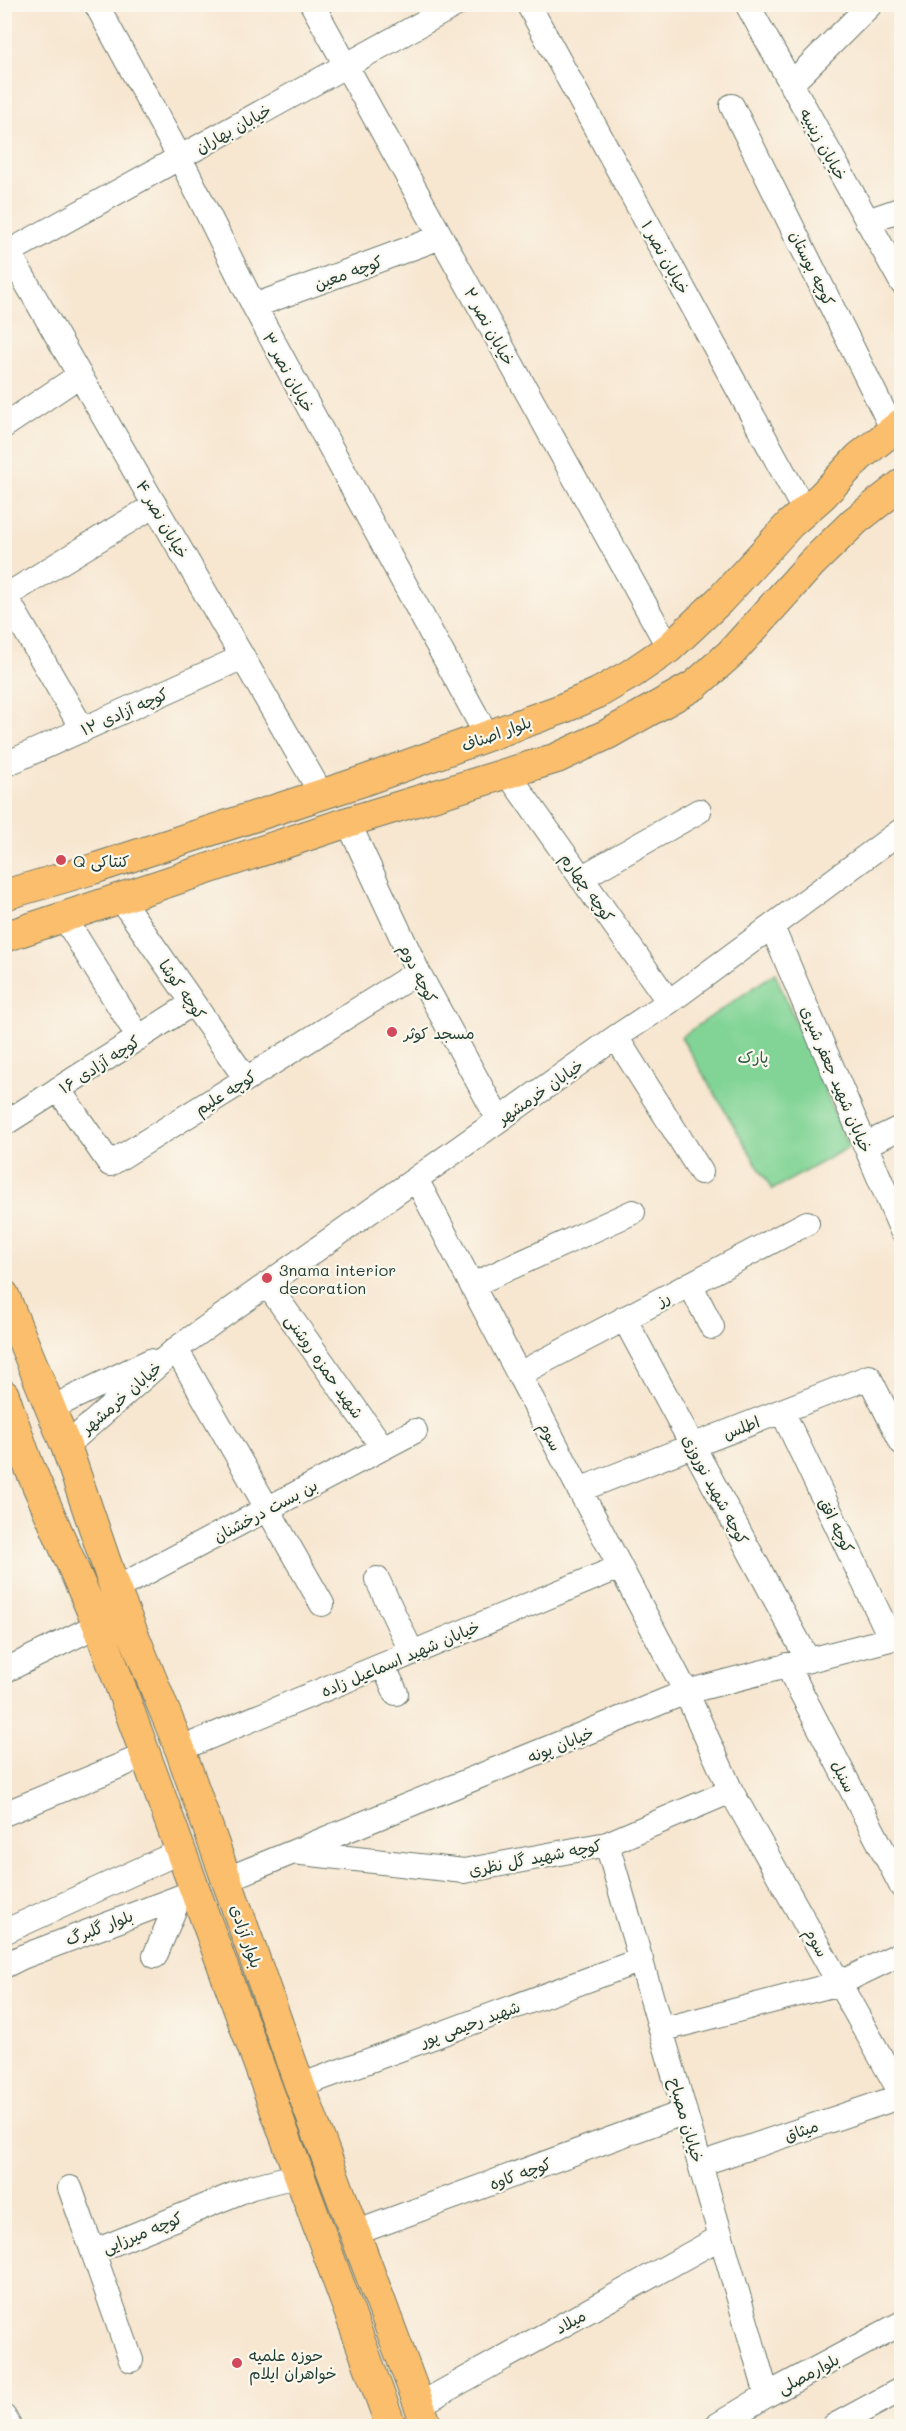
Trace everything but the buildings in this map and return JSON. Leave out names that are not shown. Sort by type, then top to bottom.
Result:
[{"type":"main road","name":"بلوار اصناف","points":[[4,895],[93,869],[322,795],[488,736],[598,693],[669,648],[720,600],[804,510],[859,457],[897,426]]},
{"type":"main road","points":[[4,937],[348,822],[507,771],[557,758],[608,735],[694,685],[730,654],[812,563],[855,521],[900,491]]},
{"type":"main road","points":[[4,1395],[9,1426],[51,1408],[6,1306]]},
{"type":"main road","name":"بلوار آزادی","points":[[51,1408],[106,1558],[115,1589],[180,1749],[300,2086],[423,2416]]},
{"type":"main road","name":"بلوار آزادی","points":[[9,1426],[16,1469],[74,1572],[98,1625],[181,1851],[187,1894],[299,2175],[391,2427]]},
{"type":"main road","points":[[16,1469],[66,1446]]},
{"type":"main road","points":[[74,1572],[77,1561],[86,1553],[97,1552],[106,1558]]},
{"type":"street","name":"خیابان نصر ۳","points":[[96,4],[180,158],[254,306],[488,736]]},
{"type":"street","name":"خیابان نصر ۲","points":[[312,4],[669,648]]},
{"type":"street","name":"خیابان بهاران","points":[[7,248],[180,158],[457,4]]},
{"type":"street","name":"خیابان نصر ۱","points":[[528,4],[804,510]]},
{"type":"street","points":[[791,84],[871,4]]},
{"type":"street","name":"خیابان زینبیه","points":[[748,5],[902,283]]},
{"type":"street","name":"کوچه بوستان","points":[[732,106],[897,426]]},
{"type":"street","points":[[867,221],[902,208]]},
{"type":"street","name":"کوچه معین","points":[[254,306],[441,237]]},
{"type":"street","name":"خیابان نصر ۴","points":[[7,248],[322,795]]},
{"type":"street","points":[[4,426],[80,375]]},
{"type":"street","points":[[83,730],[5,597],[155,505]]},
{"type":"street","name":"کوچه آزادی ۱۲","points":[[4,765],[243,657]]},
{"type":"street","name":"کوچه چهارم","points":[[507,771],[669,1002]]},
{"type":"street","points":[[581,878],[699,811]]},
{"type":"street","name":"کوچه دوم","points":[[348,822],[418,972],[499,1120]]},
{"type":"street","name":"خیابان خرمشهر","points":[[66,1446],[176,1349],[616,1037],[669,1002],[901,831]]},
{"type":"street","name":"کوچه کوشا","points":[[120,898],[246,1079]]},
{"type":"street","points":[[64,917],[139,1038]]},
{"type":"street","name":"خیابان شهید جعفر شیری","points":[[772,927],[902,1231]]},
{"type":"street","name":"کوچه علیم","points":[[58,1089],[110,1164],[418,972]]},
{"type":"street","name":"کوچه آزادی ۱۶","points":[[4,1124],[193,1003]]},
{"type":"street","points":[[616,1037],[701,1172]]},
{"type":"street","points":[[865,1145],[902,1127]]},
{"type":"street","name":"سوم","points":[[416,1179],[686,1692]]},
{"type":"street","points":[[472,1285],[633,1212]]},
{"type":"street","name":"رز","points":[[519,1374],[807,1223]]},
{"type":"street","name":"شهید حمزه روشنی","points":[[267,1284],[383,1448]]},
{"type":"street","points":[[690,1284],[712,1327]]},
{"type":"street","name":"کوچه شهید نوروزی","points":[[624,1318],[693,1446],[797,1663]]},
{"type":"street","points":[[176,1349],[322,1604]]},
{"type":"street","name":"خیابان خرمشهر","points":[[51,1408],[176,1349]]},
{"type":"street","name":"اطلس","points":[[579,1490],[869,1377],[902,1443]]},
{"type":"street","name":"کوچه افق","points":[[782,1411],[896,1638]]},
{"type":"street","name":"بن بست درخشنان","points":[[115,1589],[415,1431]]},
{"type":"street","name":"خیابان شهید اسماعیل زاده","points":[[180,1749],[620,1567]]},
{"type":"street","points":[[376,1579],[412,1653]]},
{"type":"street","points":[[4,1671],[98,1625]]},
{"type":"street","name":"خیابان پونه","points":[[227,1879],[686,1692],[896,1638]]},
{"type":"street","name":"سنبل","points":[[797,1663],[902,1887]]},
{"type":"street","points":[[383,1665],[396,1693]]},
{"type":"street","points":[[686,1692],[731,1791]]},
{"type":"street","points":[[4,1814],[146,1755]]},
{"type":"street","name":"سوم","points":[[731,1791],[902,2096]]},
{"type":"street","name":"کوچه شهید گل نظری","points":[[293,1852],[464,1871],[607,1844],[731,1791]]},
{"type":"street","name":"خیابان مصباح","points":[[607,1844],[767,2395]]},
{"type":"street","name":"بلوار گلبرگ","points":[[4,1932],[181,1851]]},
{"type":"street","points":[[125,1875],[140,1877],[147,1884],[151,1892],[148,1909]]},
{"type":"street","points":[[155,1956],[187,1894]]},
{"type":"street","name":"بلوار گلبرگ","points":[[4,1966],[187,1894]]},
{"type":"street","points":[[661,2030],[840,1983],[902,1953]]},
{"type":"street","name":"شهید رحیمی پور","points":[[300,2086],[641,1960]]},
{"type":"street","name":"میثاق","points":[[700,2164],[902,2096]]},
{"type":"street","name":"کوچه کاوه","points":[[355,2233],[685,2112]]},
{"type":"street","name":"کوچه میرزایی","points":[[131,2360],[93,2252],[252,2187],[299,2175]]},
{"type":"street","points":[[70,2188],[93,2252]]},
{"type":"street","name":"میلاد","points":[[423,2416],[721,2237]]},
{"type":"street","name":"بلوارمصلی","points":[[719,2426],[767,2395],[902,2323]]},
{"type":"street","points":[[834,2427],[902,2389]]},
{"type":"street","points":[[4,2417],[9,2427]]},
{"type":"green space","name":"پارک","points":[[775,973],[849,1147],[772,1190],[681,1037]]},
{"type":"place","name":"Q کنتاکی","points":[[61,860]]},
{"type":"place","name":"مسجد کوثر","points":[[392,1032]]},
{"type":"place","name":"3nama interior decoration","points":[[267,1278]]},
{"type":"place","name":"حوزه علمیه خواهران ایلام","points":[[237,2363]]}]
